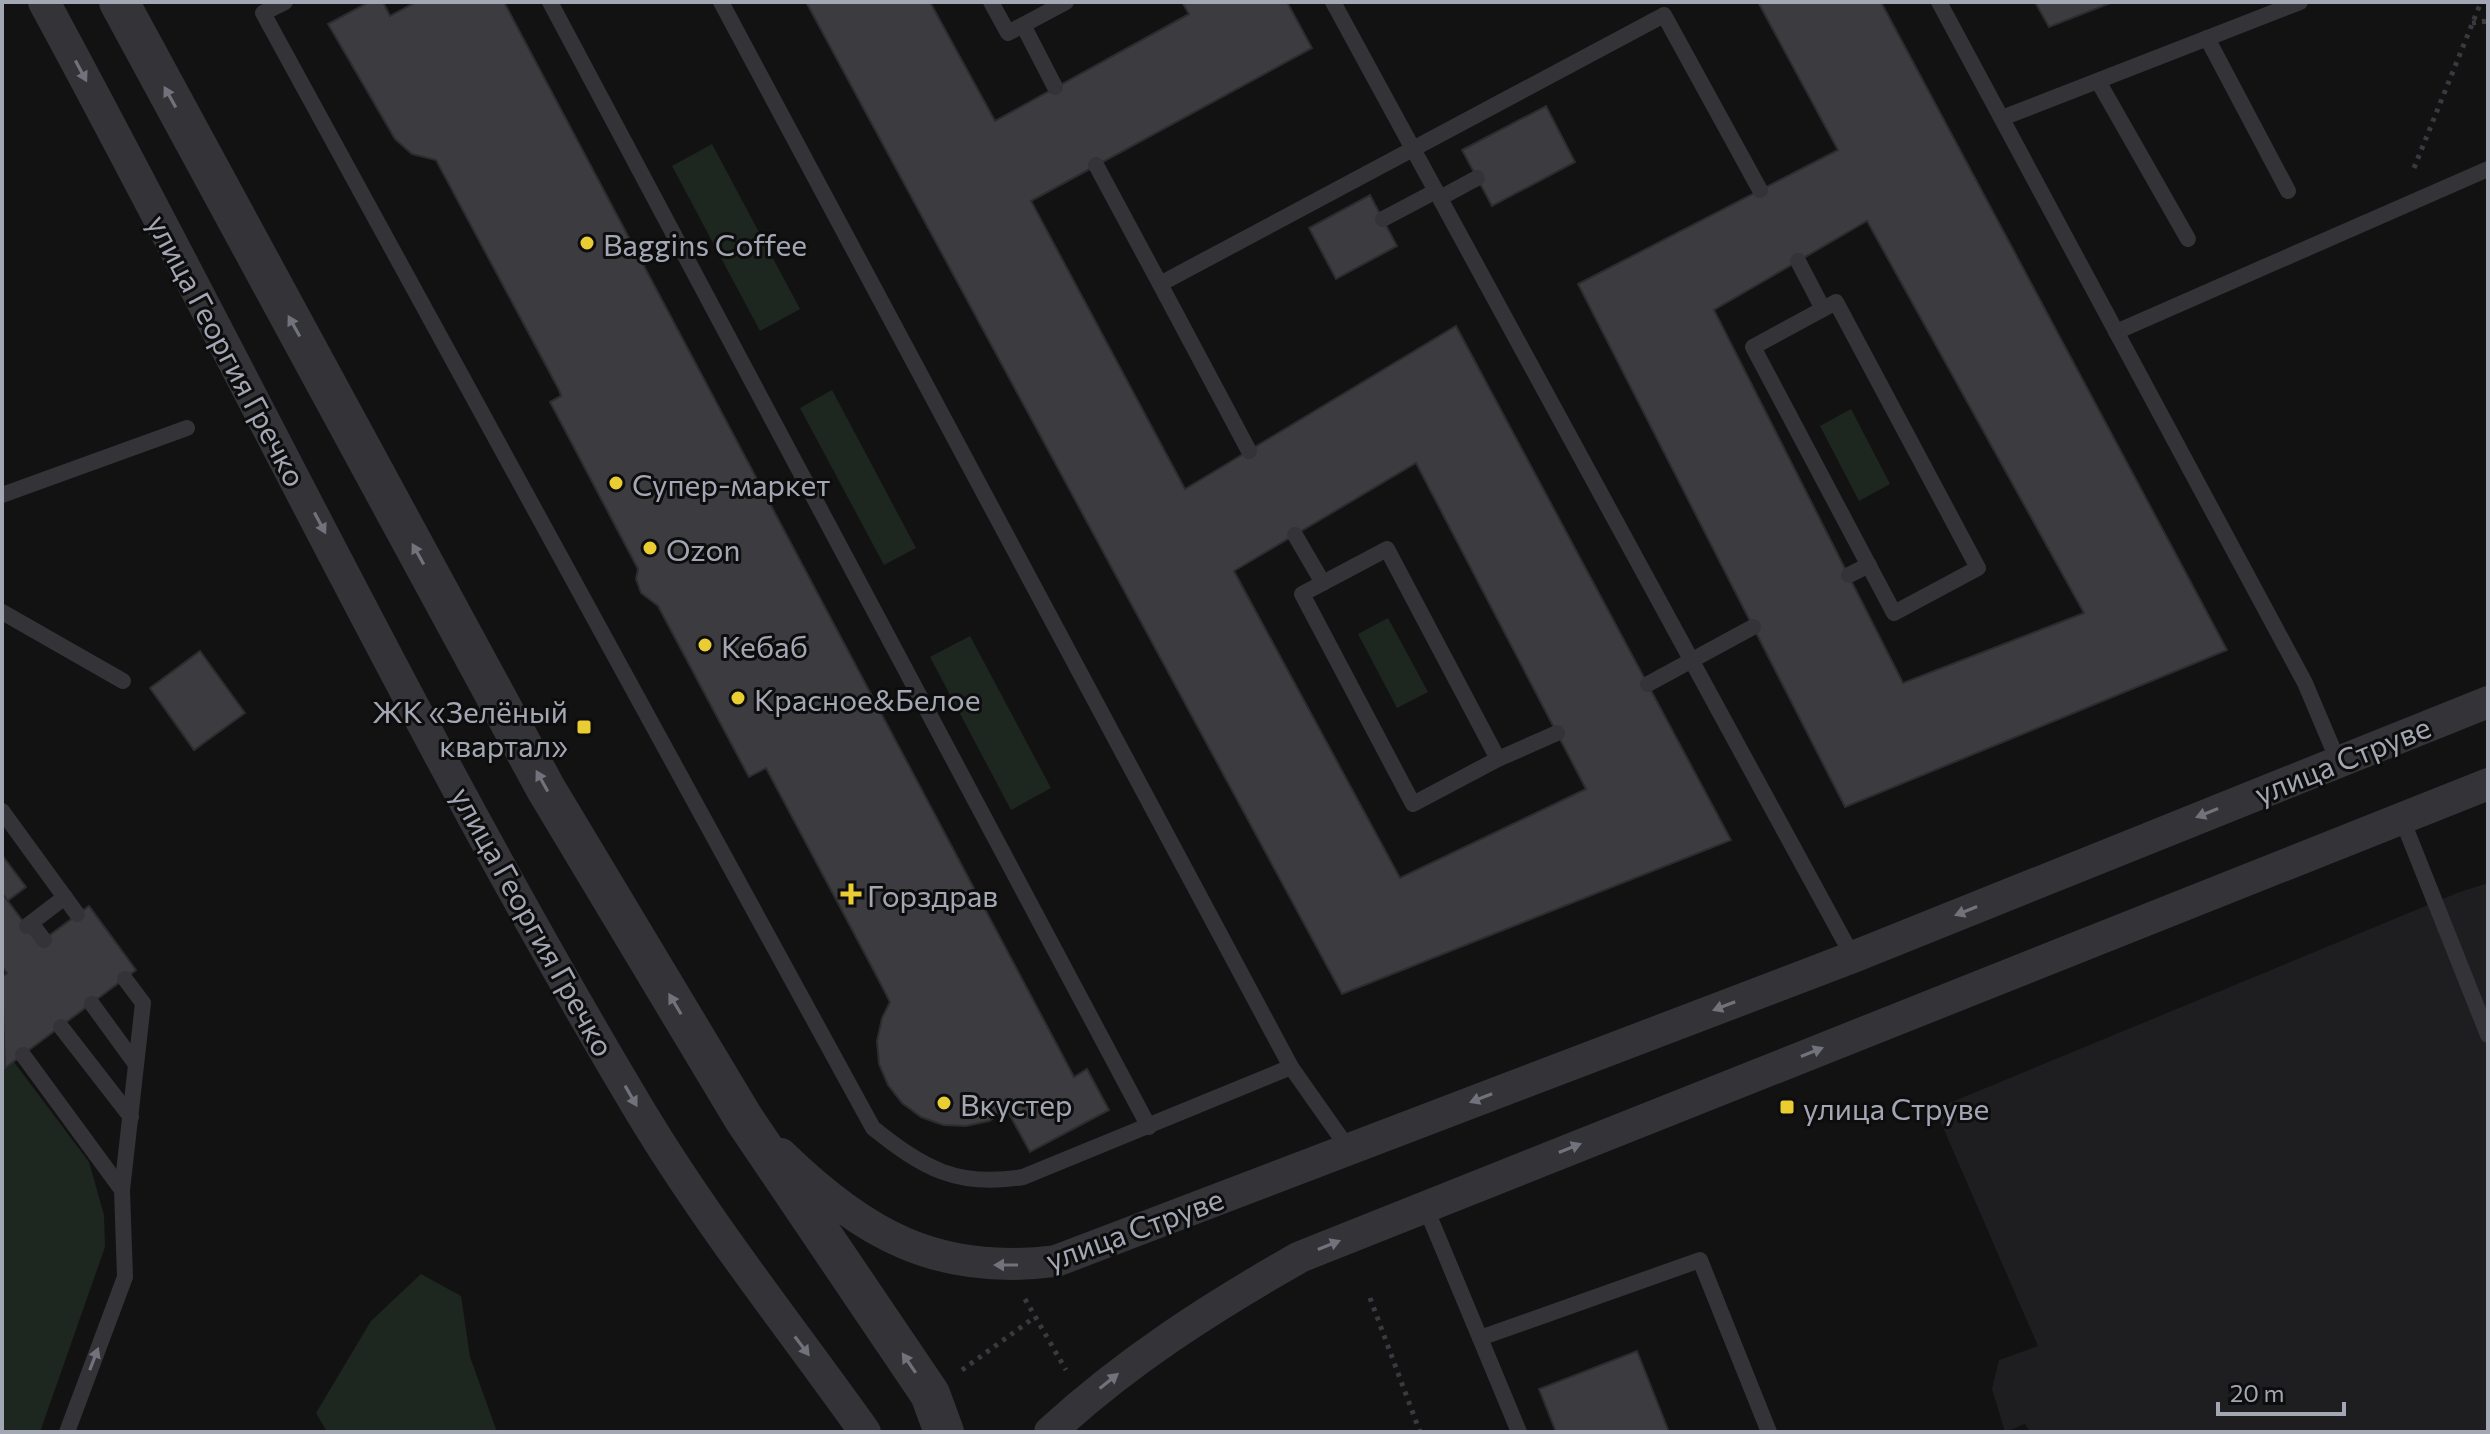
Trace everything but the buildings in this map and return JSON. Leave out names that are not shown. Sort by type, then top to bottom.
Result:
[{"type":"street","name":"улица Георгия Гречко","points":[[44,2],[485,836],[623,1082],[755,1283],[865,1432]]},
{"type":"street","points":[[119,2],[546,789],[744,1119],[930,1394],[944,1432]]},
{"type":"street","name":"улица Струве","points":[[744,1119],[826,1198],[908,1246],[987,1265],[1056,1261],[1853,957],[2488,702]]},
{"type":"street","points":[[1050,1432],[1138,1358],[1239,1292],[1300,1257],[2488,784]]},
{"type":"lane","points":[[285,2],[263,13],[873,1128],[905,1153],[931,1168],[955,1178],[992,1182],[1023,1177],[1291,1067]]},
{"type":"lane","points":[[550,2],[1149,1127]]},
{"type":"lane","points":[[721,2],[1291,1067],[1348,1148]]},
{"type":"lane","points":[[991,2],[1008,33],[1066,2]]},
{"type":"lane","points":[[1333,2],[1853,957]]},
{"type":"lane","points":[[1939,2],[2305,683],[2338,761]]},
{"type":"lane","points":[[2002,118],[2300,2]]},
{"type":"lane","points":[[1160,284],[1413,149],[1660,9],[1760,190]]},
{"type":"lane","points":[[1023,25],[1055,87]]},
{"type":"lane","points":[[2207,38],[2288,191]]},
{"type":"lane","points":[[2098,81],[2188,239]]},
{"type":"lane","points":[[1096,165],[1249,451]]},
{"type":"lane","points":[[2116,332],[2488,169]]},
{"type":"lane","points":[[1383,219],[1477,178]]},
{"type":"lane","points":[[1798,261],[1823,309]]},
{"type":"lane","points":[[1836,302],[1978,568],[1894,613],[1869,565],[1753,347],[1836,302]]},
{"type":"lane","points":[[2,495],[187,428]]},
{"type":"lane","points":[[1295,535],[1323,583]]},
{"type":"lane","points":[[1498,759],[1387,549],[1302,594],[1413,804],[1498,759],[1557,733]]},
{"type":"lane","points":[[1849,575],[1869,565]]},
{"type":"lane","points":[[2,612],[123,681]]},
{"type":"lane","points":[[1648,684],[1753,627]]},
{"type":"lane","points":[[2,811],[77,914]]},
{"type":"lane","points":[[2402,819],[2488,1035]]},
{"type":"lane","points":[[44,940],[29,925],[65,897]]},
{"type":"lane","points":[[67,1432],[125,1277],[122,1190],[143,1003],[125,979]]},
{"type":"lane","points":[[92,1004],[135,1063]]},
{"type":"lane","points":[[61,1027],[131,1117]]},
{"type":"lane","points":[[23,1055],[122,1190]]},
{"type":"lane","points":[[1425,1206],[1519,1432]]},
{"type":"lane","points":[[1480,1338],[1700,1260],[1769,1432]]},
{"type":"path","points":[[2397,209],[2481,2]]},
{"type":"path","points":[[2472,23],[2488,21]]},
{"type":"path","points":[[1020,1292],[1069,1374]]},
{"type":"path","points":[[1370,1298],[1420,1432]]},
{"type":"path","points":[[961,1371],[1035,1317]]},
{"type":"shaded area","points":[[712,144],[800,309],[760,331],[672,166]]},
{"type":"shaded area","points":[[832,390],[916,548],[884,565],[800,408]]},
{"type":"shaded area","points":[[1851,409],[1890,484],[1859,501],[1820,426]]},
{"type":"shaded area","points":[[1388,618],[1428,692],[1397,708],[1358,634]]},
{"type":"shaded area","points":[[970,636],[1051,788],[1011,810],[930,657]]},
{"type":"shaded area","points":[[2488,883],[2488,1432],[2030,1432],[2025,1424],[2005,1432],[1992,1389],[1999,1360],[2038,1346],[1935,1109],[2457,893]]},
{"type":"shaded area","points":[[2,1046],[89,1162],[104,1215],[105,1247],[40,1432],[2,1432]]},
{"type":"shaded area","points":[[421,1274],[461,1296],[470,1357],[497,1432],[327,1432],[316,1413],[371,1321]]},
{"type":"place","name":"Baggins Coffee","points":[[587,243]]},
{"type":"place","name":"Супер-маркет","points":[[616,483]]},
{"type":"place","name":"Ozon","points":[[650,548]]},
{"type":"place","name":"Кебаб","points":[[705,645]]},
{"type":"place","name":"Красное&Белое","points":[[738,698]]},
{"type":"place","name":"ЖК «Зелёный квартал»","points":[[584,727]]},
{"type":"place","name":"Горздрав","points":[[851,894]]},
{"type":"place","name":"Вкустер","points":[[944,1103]]},
{"type":"place","name":"улица Струве","points":[[1787,1107]]}]
